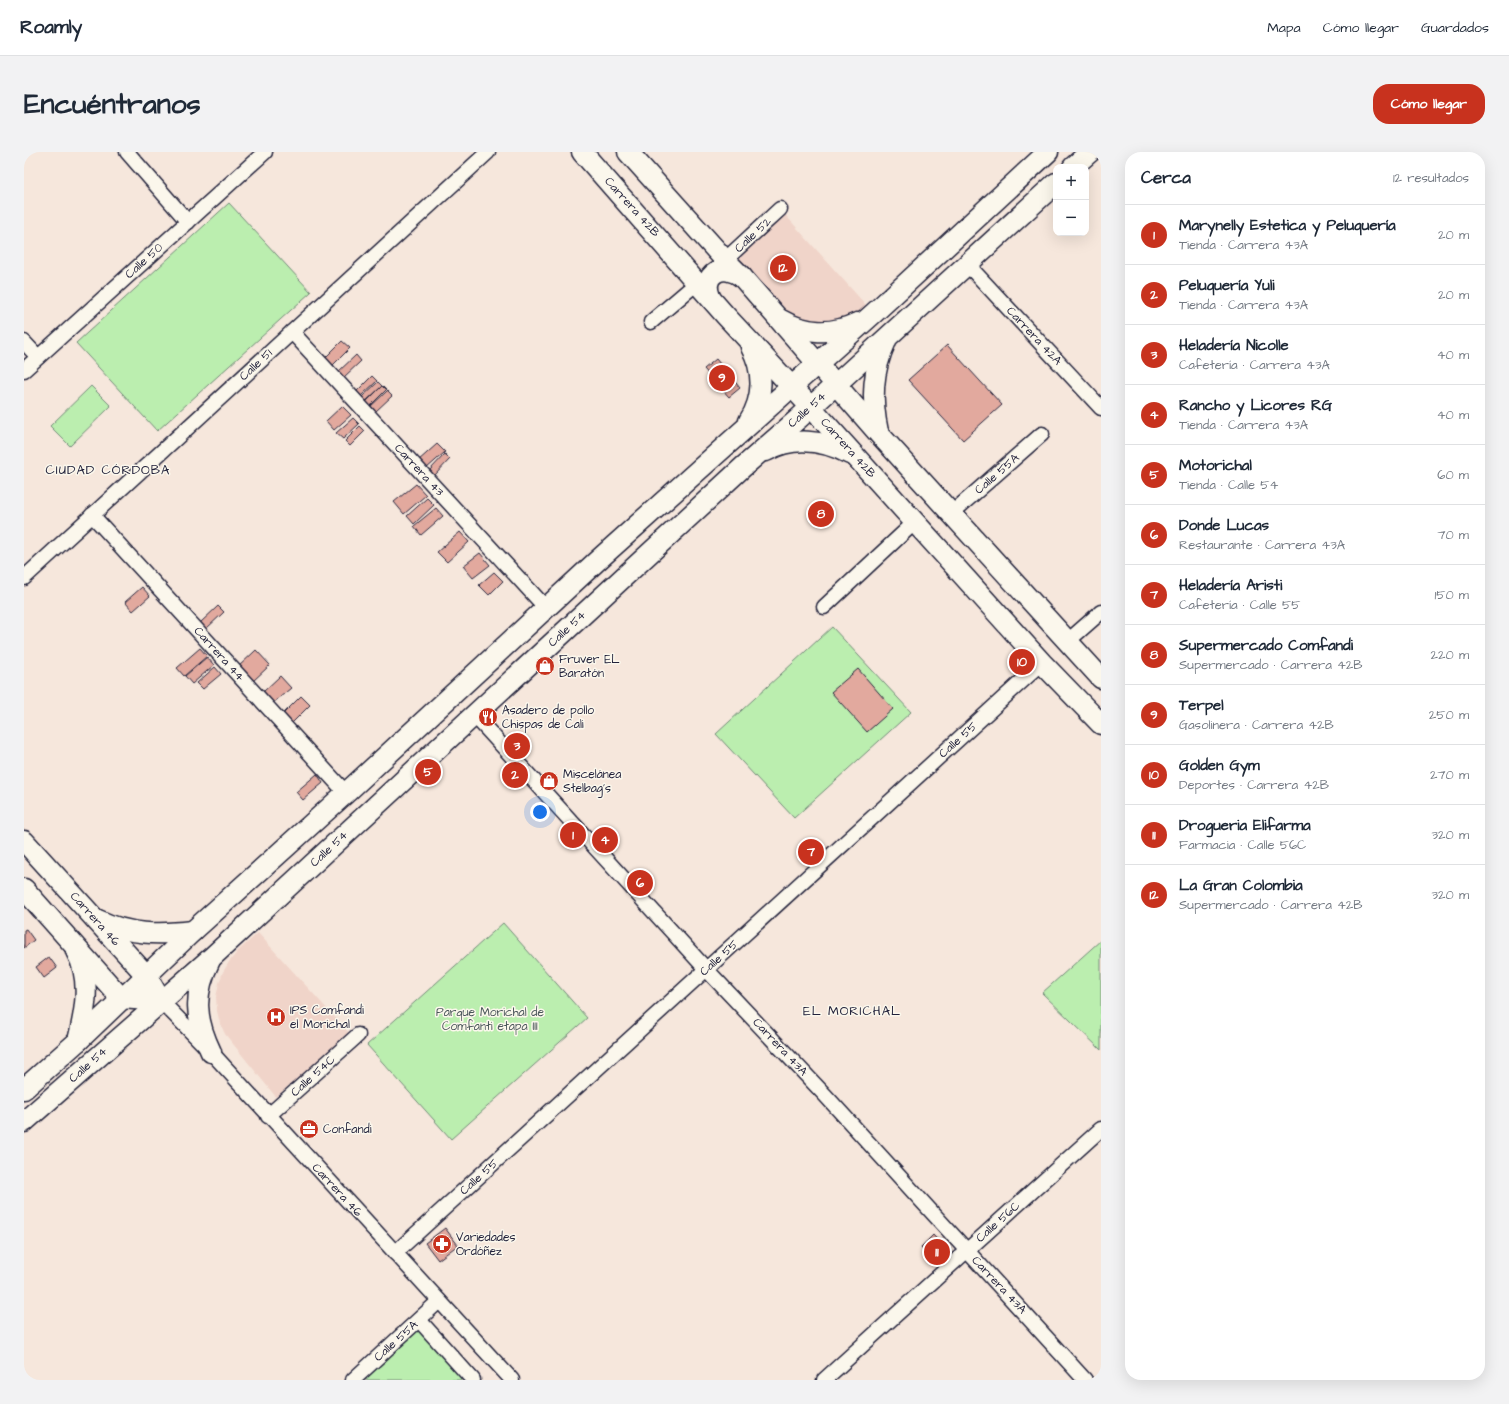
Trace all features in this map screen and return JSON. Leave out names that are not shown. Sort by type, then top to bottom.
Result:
[{"type":"main road","name":"Carrera 42B","points":[[582,152],[704,290],[1042,663],[1101,724]]},
{"type":"main road","points":[[628,152],[742,277],[879,434],[1101,678]]},
{"type":"main road","name":"Calle 54","points":[[24,1089],[78,1041],[121,998],[193,931],[742,430],[874,313],[1048,152]]},
{"type":"main road","points":[[1076,164],[1090,152]]},
{"type":"main road","name":"Calle 54","points":[[24,1122],[161,1000],[211,958],[743,467],[811,407],[1053,186]]},
{"type":"main road","points":[[704,290],[708,292],[709,281],[716,272],[726,269],[732,270],[742,277]]},
{"type":"main road","points":[[776,317],[789,325],[804,330],[818,332],[834,331],[855,324],[874,313]]},
{"type":"main road","points":[[879,434],[873,401],[873,384],[879,356],[888,335]]},
{"type":"main road","points":[[742,430],[748,424],[756,408],[760,389],[760,372],[758,362],[746,336]]},
{"type":"main road","points":[[743,467],[756,456],[772,448],[788,443],[805,441],[822,443],[839,448],[855,456]]},
{"type":"main road","name":"Carrera 46","points":[[24,841],[146,975],[161,1000]]},
{"type":"main road","points":[[24,889],[121,998],[161,1000]]},
{"type":"main road","points":[[94,918],[120,929],[146,934],[193,931]]},
{"type":"main road","points":[[68,938],[78,953],[86,988],[86,1006],[78,1041]]},
{"type":"main road","points":[[211,958],[200,984],[198,1017],[203,1035],[211,1052]]},
{"type":"street","points":[[127,152],[188,222]]},
{"type":"street","name":"Calle 50","points":[[24,370],[265,152]]},
{"type":"street","name":"Calle 51","points":[[24,578],[488,152]]},
{"type":"street","name":"Calle 52","points":[[725,260],[780,209]]},
{"type":"street","name":"Carrera 42A","points":[[967,264],[1101,408]]},
{"type":"street","points":[[651,322],[704,290]]},
{"type":"street","name":"Carrera 43","points":[[292,332],[546,608]]},
{"type":"street","points":[[24,342],[38,357]]},
{"type":"street","name":"Calle 55A","points":[[952,513],[1042,434]]},
{"type":"street","name":"Carrera 44","points":[[92,515],[346,793]]},
{"type":"street","points":[[824,607],[915,522]]},
{"type":"street","points":[[1068,641],[1101,612]]},
{"type":"street","name":"Calle 55","points":[[395,1253],[1042,663]]},
{"type":"street","name":"Carrera 43A","points":[[474,715],[706,969],[825,1095],[1085,1380]]},
{"type":"street","name":"Carrera 46","points":[[161,1000],[211,1052],[268,1116],[512,1380]]},
{"type":"street","name":"Calle 54C","points":[[268,1116],[358,1035]]},
{"type":"street","name":"Calle 56C","points":[[824,1380],[1101,1129]]},
{"type":"street","name":"Calle 55A","points":[[353,1380],[439,1301]]},
{"type":"street","points":[[419,1320],[473,1380]]},
{"type":"shaded area","points":[[780,209],[874,313],[804,330],[725,260]]},
{"type":"shaded area","name":"IPS Comfandi el Morichal","points":[[258,933],[350,1034],[276,1097],[225,1034],[217,1011],[216,997],[223,972],[238,951]]},
{"type":"green space","points":[[229,203],[311,292],[157,431],[76,343]]},
{"type":"green space","points":[[91,386],[111,406],[70,446],[50,426]]},
{"type":"green space","points":[[832,627],[911,712],[794,818],[716,734]]},
{"type":"green space","name":"Parque Morichal de Comfanti etapa III","points":[[503,923],[587,1018],[451,1139],[367,1045]]},
{"type":"green space","points":[[1101,940],[1101,1050],[1042,993]]},
{"type":"green space","points":[[419,1320],[473,1380],[353,1380]]},
{"type":"building","points":[[342,341],[350,348],[331,367],[324,359]]},
{"type":"building","points":[[947,345],[1002,405],[963,440],[908,380]]},
{"type":"building","points":[[356,355],[361,361],[343,378],[338,372]]},
{"type":"building","points":[[716,359],[740,388],[729,397],[704,369]]},
{"type":"building","points":[[372,376],[377,381],[361,396],[356,392]]},
{"type":"building","points":[[378,382],[382,386],[366,401],[362,397]]},
{"type":"building","points":[[382,386],[386,390],[370,406],[366,402]]},
{"type":"building","points":[[387,391],[392,396],[375,412],[370,407]]},
{"type":"building","points":[[342,406],[351,415],[334,430],[326,421]]},
{"type":"building","points":[[353,418],[359,424],[343,439],[336,433]]},
{"type":"building","points":[[360,426],[365,431],[350,446],[345,441]]},
{"type":"building","points":[[437,444],[445,452],[426,469],[418,461]]},
{"type":"building","points":[[445,454],[450,459],[434,476],[429,471]]},
{"type":"building","points":[[416,484],[426,495],[404,514],[394,502]]},
{"type":"building","points":[[427,498],[434,505],[414,524],[407,516]]},
{"type":"building","points":[[436,508],[443,516],[421,535],[414,526]]},
{"type":"building","points":[[460,532],[469,542],[447,562],[437,552]]},
{"type":"building","points":[[480,553],[490,565],[473,578],[463,566]]},
{"type":"building","points":[[494,572],[503,581],[489,595],[479,585]]},
{"type":"building","points":[[142,587],[150,596],[133,611],[125,602]]},
{"type":"building","points":[[218,606],[224,612],[206,629],[200,623]]},
{"type":"building","points":[[200,648],[207,656],[184,676],[177,668]]},
{"type":"building","points":[[256,650],[270,665],[251,683],[237,668]]},
{"type":"building","points":[[207,657],[214,665],[192,684],[185,676]]},
{"type":"building","points":[[215,667],[221,674],[203,689],[197,683]]},
{"type":"building","points":[[858,669],[893,709],[867,732],[831,692]]},
{"type":"building","points":[[280,676],[291,688],[273,703],[263,692]]},
{"type":"building","points":[[301,696],[310,705],[291,724],[282,715]]},
{"type":"building","points":[[317,774],[323,783],[303,800],[296,792]]},
{"type":"building","points":[[26,929],[34,940],[24,948],[24,930]]},
{"type":"building","points":[[49,957],[57,968],[44,978],[36,967]]},
{"type":"building","name":"Variedades Ordóñez","points":[[445,1228],[458,1245],[438,1260],[425,1243]]},
{"type":"building","points":[[933,1235],[953,1257],[940,1268],[921,1247]]},
{"type":"place","name":"La Gran Colombia","points":[[783,268]]},
{"type":"place","name":"Terpel","points":[[722,378]]},
{"type":"place","name":"Supermercado Comfandi","points":[[821,514]]},
{"type":"place","name":"Golden Gym","points":[[1022,662]]},
{"type":"place","name":"Fruver EL Baratón","points":[[545,666]]},
{"type":"place","name":"Asadero de pollo Chispas de Cali","points":[[488,717]]},
{"type":"place","name":"Heladería Nicolle","points":[[517,746]]},
{"type":"place","name":"Motorichal","points":[[428,772]]},
{"type":"place","name":"Peluquería Yuli","points":[[515,775]]},
{"type":"place","name":"Miscelánea Stelbag's","points":[[549,781]]},
{"type":"place","name":"Marynelly Estetica y Peluquería","points":[[573,835]]},
{"type":"place","name":"Rancho y Licores RG","points":[[605,840]]},
{"type":"place","name":"Heladería Aristi","points":[[811,852]]},
{"type":"place","name":"Donde Lucas","points":[[640,883]]},
{"type":"place","name":"IPS Comfandi el Morichal","points":[[276,1017]]},
{"type":"place","name":"Confandi","points":[[309,1129]]},
{"type":"place","name":"Variedades Ordóñez","points":[[442,1244]]},
{"type":"place","name":"Drogueria Elifarma","points":[[937,1252]]},
{"type":"district","name":"CIUDAD CÓRDOBA","points":[[108,470]]},
{"type":"district","name":"EL MORICHAL","points":[[852,1011]]}]
